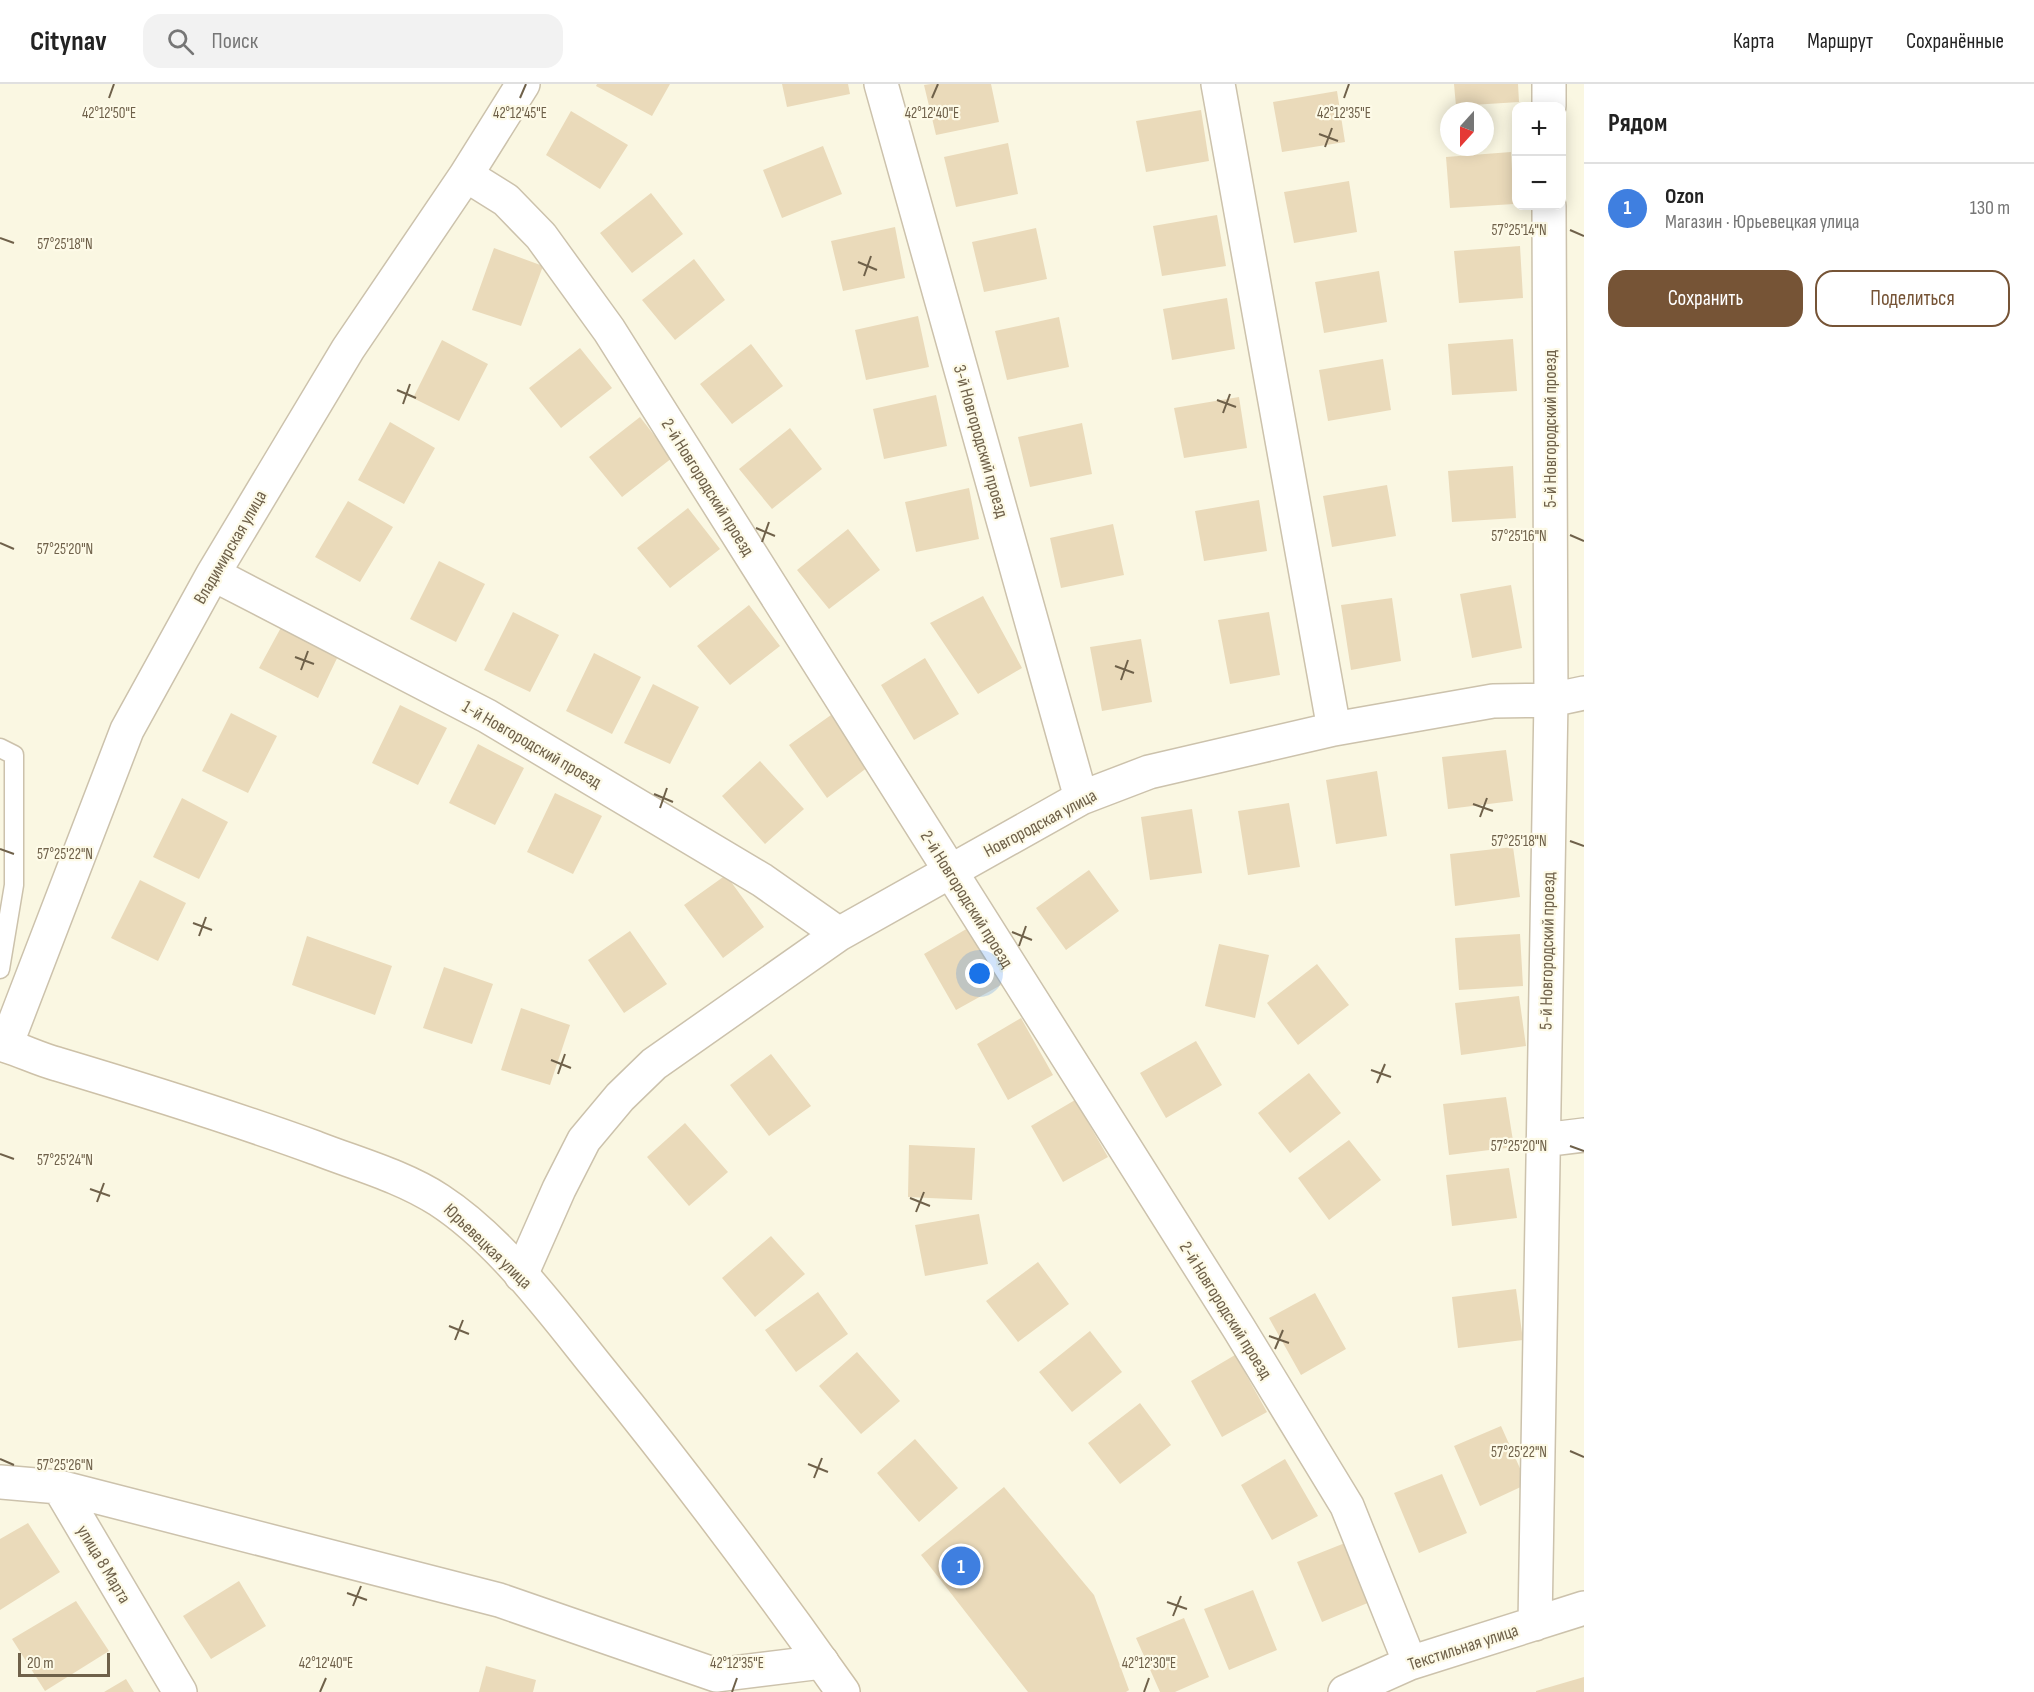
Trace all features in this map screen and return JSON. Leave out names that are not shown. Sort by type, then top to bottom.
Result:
[{"type":"street","name":"Владимирская улица","points":[[3,1045],[127,730],[213,573],[348,349],[466,175],[523,84]]},
{"type":"street","name":"3-й Новгородский проезд","points":[[881,84],[1081,798]]},
{"type":"street","points":[[1218,84],[1334,729]]},
{"type":"street","points":[[1549,84],[1549,102]]},
{"type":"street","name":"2-й Новгородский проезд","points":[[466,175],[506,200],[541,236],[609,330],[1238,1327],[1347,1506],[1410,1663]]},
{"type":"street","name":"5-й Новгородский проезд","points":[[1535,1624],[1551,700],[1549,210]]},
{"type":"street","name":"1-й Новгородский проезд","points":[[213,573],[487,716],[762,880],[839,933]]},
{"type":"street","name":"Новгородская улица","points":[[521,1275],[584,1140],[620,1096],[654,1064],[839,933],[1081,798],[1149,772],[1334,729],[1493,701],[1551,700],[1584,693]]},
{"type":"street","name":"Юрьевецкая улица","points":[[3,1045],[32,1057],[176,1100],[279,1135],[408,1183],[439,1200],[466,1221],[521,1275],[614,1387],[775,1596],[843,1692]]},
{"type":"street","points":[[1543,1140],[1584,1135]]},
{"type":"street","points":[[0,1482],[59,1487],[499,1600],[716,1675],[822,1662]]},
{"type":"street","name":"улица 8 Марта","points":[[59,1487],[180,1692]]},
{"type":"street","name":"Текстильная улица","points":[[1345,1692],[1410,1663],[1584,1608]]},
{"type":"lane","points":[[0,748],[15,755],[14,885],[0,969]]},
{"type":"building","points":[[597,84],[670,84],[652,116],[596,86]]},
{"type":"building","points":[[782,84],[848,84],[850,94],[787,107]]},
{"type":"building","points":[[991,84],[999,122],[936,135],[924,85]]},
{"type":"building","points":[[1454,84],[1518,84],[1519,102],[1456,102]]},
{"type":"building","points":[[1337,91],[1345,142],[1282,152],[1273,102]]},
{"type":"building","points":[[1201,110],[1209,161],[1146,172],[1136,121]]},
{"type":"building","points":[[571,111],[628,145],[600,189],[546,155]]},
{"type":"building","points":[[1008,143],[1018,194],[956,207],[944,157]]},
{"type":"building","points":[[823,146],[842,194],[782,218],[763,170]]},
{"type":"building","points":[[1511,152],[1512,204],[1450,208],[1446,157],[1494,156],[1494,153]]},
{"type":"building","points":[[1349,181],[1357,232],[1294,243],[1284,192]]},
{"type":"building","points":[[651,193],[683,234],[632,273],[600,233]]},
{"type":"building","points":[[1217,215],[1226,266],[1162,276],[1153,226]]},
{"type":"building","points":[[895,227],[905,278],[843,291],[831,241]]},
{"type":"building","points":[[1036,228],[1047,279],[984,292],[972,242]]},
{"type":"building","points":[[1520,246],[1523,298],[1459,303],[1454,251]]},
{"type":"building","points":[[494,248],[543,266],[521,326],[472,310]]},
{"type":"building","points":[[694,259],[725,300],[675,340],[642,300]]},
{"type":"building","points":[[1379,271],[1387,322],[1324,333],[1315,282]]},
{"type":"building","points":[[1227,298],[1235,349],[1172,360],[1163,309]]},
{"type":"building","points":[[918,316],[929,367],[866,380],[855,330]]},
{"type":"building","points":[[1059,317],[1069,367],[1007,380],[995,331]]},
{"type":"building","points":[[1513,339],[1517,391],[1452,395],[1448,344]]},
{"type":"building","points":[[442,340],[488,364],[459,421],[413,398]]},
{"type":"building","points":[[751,344],[783,386],[732,424],[700,384]]},
{"type":"building","points":[[580,348],[612,388],[561,428],[529,388]]},
{"type":"building","points":[[1383,359],[1391,410],[1328,421],[1319,370]]},
{"type":"building","points":[[936,395],[947,446],[884,459],[873,409]]},
{"type":"building","points":[[1239,397],[1247,448],[1184,458],[1174,408]]},
{"type":"building","points":[[640,417],[672,458],[622,497],[589,457]]},
{"type":"building","points":[[390,422],[435,448],[404,504],[358,480]]},
{"type":"building","points":[[1082,423],[1092,474],[1030,487],[1018,437]]},
{"type":"building","points":[[790,428],[822,469],[772,509],[739,469]]},
{"type":"building","points":[[1513,466],[1516,518],[1452,522],[1448,471]]},
{"type":"building","points":[[1387,485],[1396,536],[1332,547],[1323,496]]},
{"type":"building","points":[[969,488],[979,539],[916,552],[905,502]]},
{"type":"building","points":[[1259,500],[1267,551],[1204,561],[1195,511]]},
{"type":"building","points":[[348,501],[393,527],[360,582],[315,557]]},
{"type":"building","points":[[688,508],[720,549],[670,588],[637,548]]},
{"type":"building","points":[[1113,524],[1124,575],[1061,588],[1050,538]]},
{"type":"building","points":[[848,529],[880,570],[829,609],[797,570]]},
{"type":"building","points":[[439,561],[485,584],[456,642],[410,619]]},
{"type":"building","points":[[1511,585],[1522,648],[1472,658],[1460,594]]},
{"type":"building","points":[[983,596],[1022,668],[978,694],[930,623]]},
{"type":"building","points":[[1392,598],[1401,661],[1351,670],[1341,605]]},
{"type":"building","points":[[749,605],[780,646],[730,685],[697,646]]},
{"type":"building","points":[[513,612],[559,635],[530,692],[484,670]]},
{"type":"building","points":[[1269,612],[1280,675],[1230,684],[1218,620]]},
{"type":"building","points":[[284,622],[340,652],[318,698],[259,668]]},
{"type":"building","points":[[1141,639],[1152,702],[1102,711],[1090,647]]},
{"type":"building","points":[[594,653],[641,677],[612,734],[566,711]]},
{"type":"building","points":[[925,658],[959,714],[914,740],[881,685]]},
{"type":"building","points":[[653,684],[699,707],[670,764],[624,743]]},
{"type":"building","points":[[400,705],[447,728],[418,785],[372,763]]},
{"type":"building","points":[[231,713],[277,736],[248,793],[202,771]]},
{"type":"building","points":[[831,715],[868,767],[827,798],[789,745]]},
{"type":"building","points":[[478,744],[524,768],[495,825],[449,803]]},
{"type":"building","points":[[1506,750],[1513,801],[1448,809],[1442,757]]},
{"type":"building","points":[[760,761],[804,809],[765,844],[722,796]]},
{"type":"building","points":[[1377,771],[1387,836],[1336,844],[1326,780]]},
{"type":"building","points":[[555,793],[602,816],[573,874],[527,852]]},
{"type":"building","points":[[182,798],[228,822],[199,879],[153,857]]},
{"type":"building","points":[[1289,803],[1300,867],[1248,875],[1238,811]]},
{"type":"building","points":[[1192,809],[1202,873],[1150,880],[1141,817]]},
{"type":"building","points":[[1513,847],[1520,897],[1455,906],[1450,854]]},
{"type":"building","points":[[1089,870],[1119,911],[1066,950],[1036,908]]},
{"type":"building","points":[[726,875],[764,927],[723,958],[684,905]]},
{"type":"building","points":[[140,880],[186,903],[158,961],[111,938]]},
{"type":"building","points":[[968,928],[1001,985],[956,1010],[924,954]]},
{"type":"building","points":[[630,931],[667,984],[624,1013],[588,960]]},
{"type":"building","points":[[1520,934],[1523,986],[1459,990],[1455,938]]},
{"type":"building","points":[[307,936],[392,966],[375,1015],[292,985]]},
{"type":"building","points":[[1219,944],[1269,955],[1255,1018],[1205,1006]]},
{"type":"building","points":[[1317,964],[1349,1005],[1298,1045],[1267,1003]]},
{"type":"building","points":[[444,967],[493,984],[472,1044],[423,1028]]},
{"type":"building","points":[[1519,996],[1526,1046],[1461,1055],[1455,1003]]},
{"type":"building","points":[[521,1008],[570,1025],[550,1085],[501,1070]]},
{"type":"building","points":[[1021,1018],[1053,1075],[1008,1100],[977,1044]]},
{"type":"building","points":[[1196,1041],[1222,1085],[1166,1118],[1140,1073]]},
{"type":"building","points":[[771,1054],[811,1106],[769,1136],[730,1085]]},
{"type":"building","points":[[1309,1073],[1341,1113],[1290,1153],[1258,1113]]},
{"type":"building","points":[[1506,1097],[1514,1147],[1449,1155],[1443,1104]]},
{"type":"building","points":[[1075,1100],[1108,1157],[1063,1182],[1031,1126]]},
{"type":"building","points":[[685,1123],[728,1172],[689,1206],[647,1157]]},
{"type":"building","points":[[1349,1140],[1381,1180],[1329,1220],[1298,1178]]},
{"type":"building","points":[[909,1145],[975,1148],[972,1200],[908,1197]]},
{"type":"building","points":[[1509,1168],[1517,1218],[1452,1226],[1446,1175]]},
{"type":"building","points":[[979,1214],[988,1264],[925,1276],[915,1225]]},
{"type":"building","points":[[771,1236],[805,1274],[755,1317],[722,1278]]},
{"type":"building","points":[[1038,1262],[1069,1304],[1018,1342],[986,1301]]},
{"type":"building","points":[[1516,1289],[1523,1340],[1458,1348],[1452,1297]]},
{"type":"building","points":[[818,1292],[848,1334],[796,1372],[765,1330]]},
{"type":"building","points":[[1315,1293],[1346,1349],[1301,1375],[1269,1318]]},
{"type":"building","points":[[1090,1331],[1122,1372],[1072,1412],[1039,1372]]},
{"type":"building","points":[[857,1352],[900,1401],[861,1434],[819,1386]]},
{"type":"building","points":[[1235,1355],[1267,1412],[1222,1437],[1191,1381]]},
{"type":"building","points":[[1140,1403],[1171,1445],[1120,1484],[1088,1443]]},
{"type":"building","points":[[1501,1426],[1527,1484],[1480,1506],[1454,1446]]},
{"type":"building","points":[[915,1439],[958,1488],[919,1522],[877,1473]]},
{"type":"building","points":[[1285,1459],[1318,1516],[1272,1540],[1241,1485]]},
{"type":"building","points":[[1442,1474],[1467,1533],[1419,1553],[1394,1493]]},
{"type":"building","points":[[1004,1487],[1094,1595],[1129,1690],[1126,1692],[1028,1692],[921,1555]]},
{"type":"building","points":[[28,1523],[60,1572],[0,1610],[0,1539]]},
{"type":"building","points":[[1345,1543],[1370,1602],[1322,1622],[1297,1562]]},
{"type":"building","points":[[239,1581],[266,1626],[211,1659],[183,1616]]},
{"type":"building","points":[[1253,1590],[1277,1650],[1229,1670],[1204,1609]]},
{"type":"building","points":[[76,1601],[109,1651],[45,1691],[12,1639]]},
{"type":"building","points":[[1184,1618],[1209,1677],[1175,1692],[1160,1692],[1136,1638]]},
{"type":"building","points":[[486,1666],[536,1680],[533,1692],[479,1692]]},
{"type":"building","points":[[1584,1677],[1584,1692],[1536,1692],[1536,1691]]},
{"type":"building","points":[[126,1679],[134,1692],[104,1692]]},
{"type":"place","name":"Ozon","points":[[961,1566]]}]
